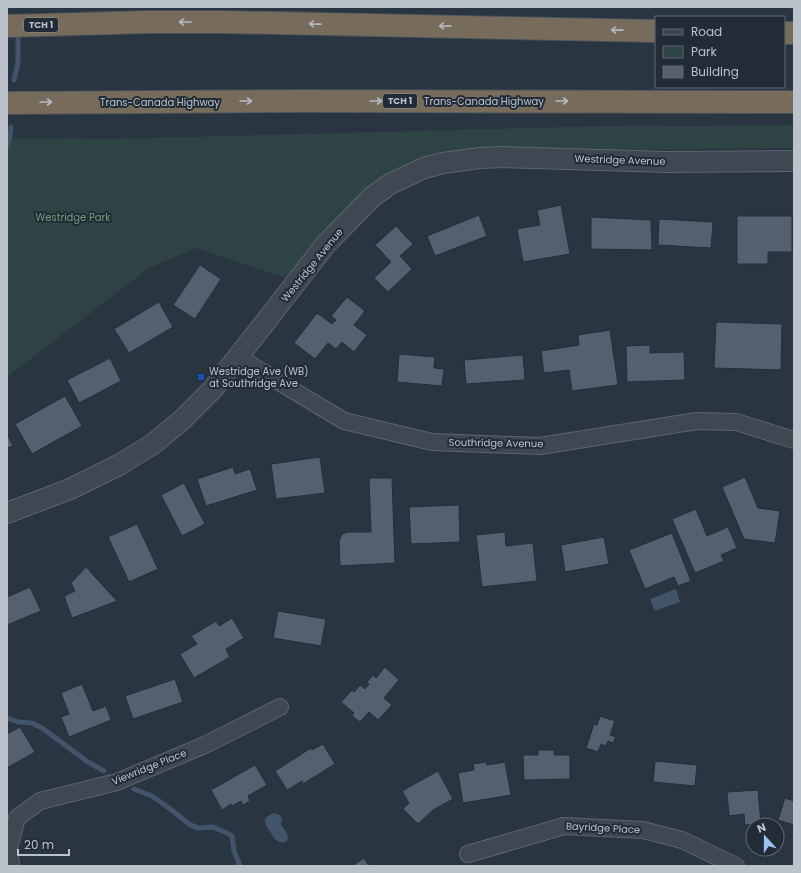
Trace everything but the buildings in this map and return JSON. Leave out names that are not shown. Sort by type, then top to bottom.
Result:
[{"type":"highway","name":"TCH 1","points":[[7,26],[148,22],[224,22],[655,31]]},
{"type":"highway","name":"Trans-Canada Highway","points":[[7,103],[302,101],[794,102]]},
{"type":"street","name":"Westridge Avenue","points":[[7,513],[70,489],[119,465],[153,444],[182,420],[207,395],[326,244],[353,216],[372,197],[390,184],[424,168],[455,161],[502,157],[667,162],[794,161]]},
{"type":"street","name":"Southridge Avenue","points":[[238,357],[344,421],[432,442],[540,446],[697,421],[736,422],[794,440]]},
{"type":"street","name":"Viewridge Place","points":[[11,866],[9,847],[17,818],[40,801],[117,782],[207,744],[280,707]]},
{"type":"street","name":"Bayridge Place","points":[[468,854],[564,826],[572,826],[643,830],[682,840],[736,866]]},
{"type":"green space","name":"Westridge Park","points":[[794,125],[794,148],[529,151],[416,167],[289,279],[196,248],[149,268],[7,377],[7,138],[111,139],[607,126]]},
{"type":"water","points":[[676,589],[680,602],[655,611],[650,599]]},
{"type":"water","points":[[274,813],[280,815],[282,819],[281,825],[287,835],[287,841],[277,841],[265,824],[265,819]]},
{"type":"waterway","points":[[14,80],[18,62],[18,36]]},
{"type":"waterway","points":[[7,146],[11,127]]},
{"type":"waterway","points":[[7,718],[18,722],[32,723],[42,728],[88,762],[104,771]]},
{"type":"waterway","points":[[134,789],[152,796],[189,824],[197,828],[213,827],[232,836],[234,851],[240,866]]},
{"type":"place","name":"Westridge Ave (WB) at Southridge Ave","points":[[201,377]]}]
